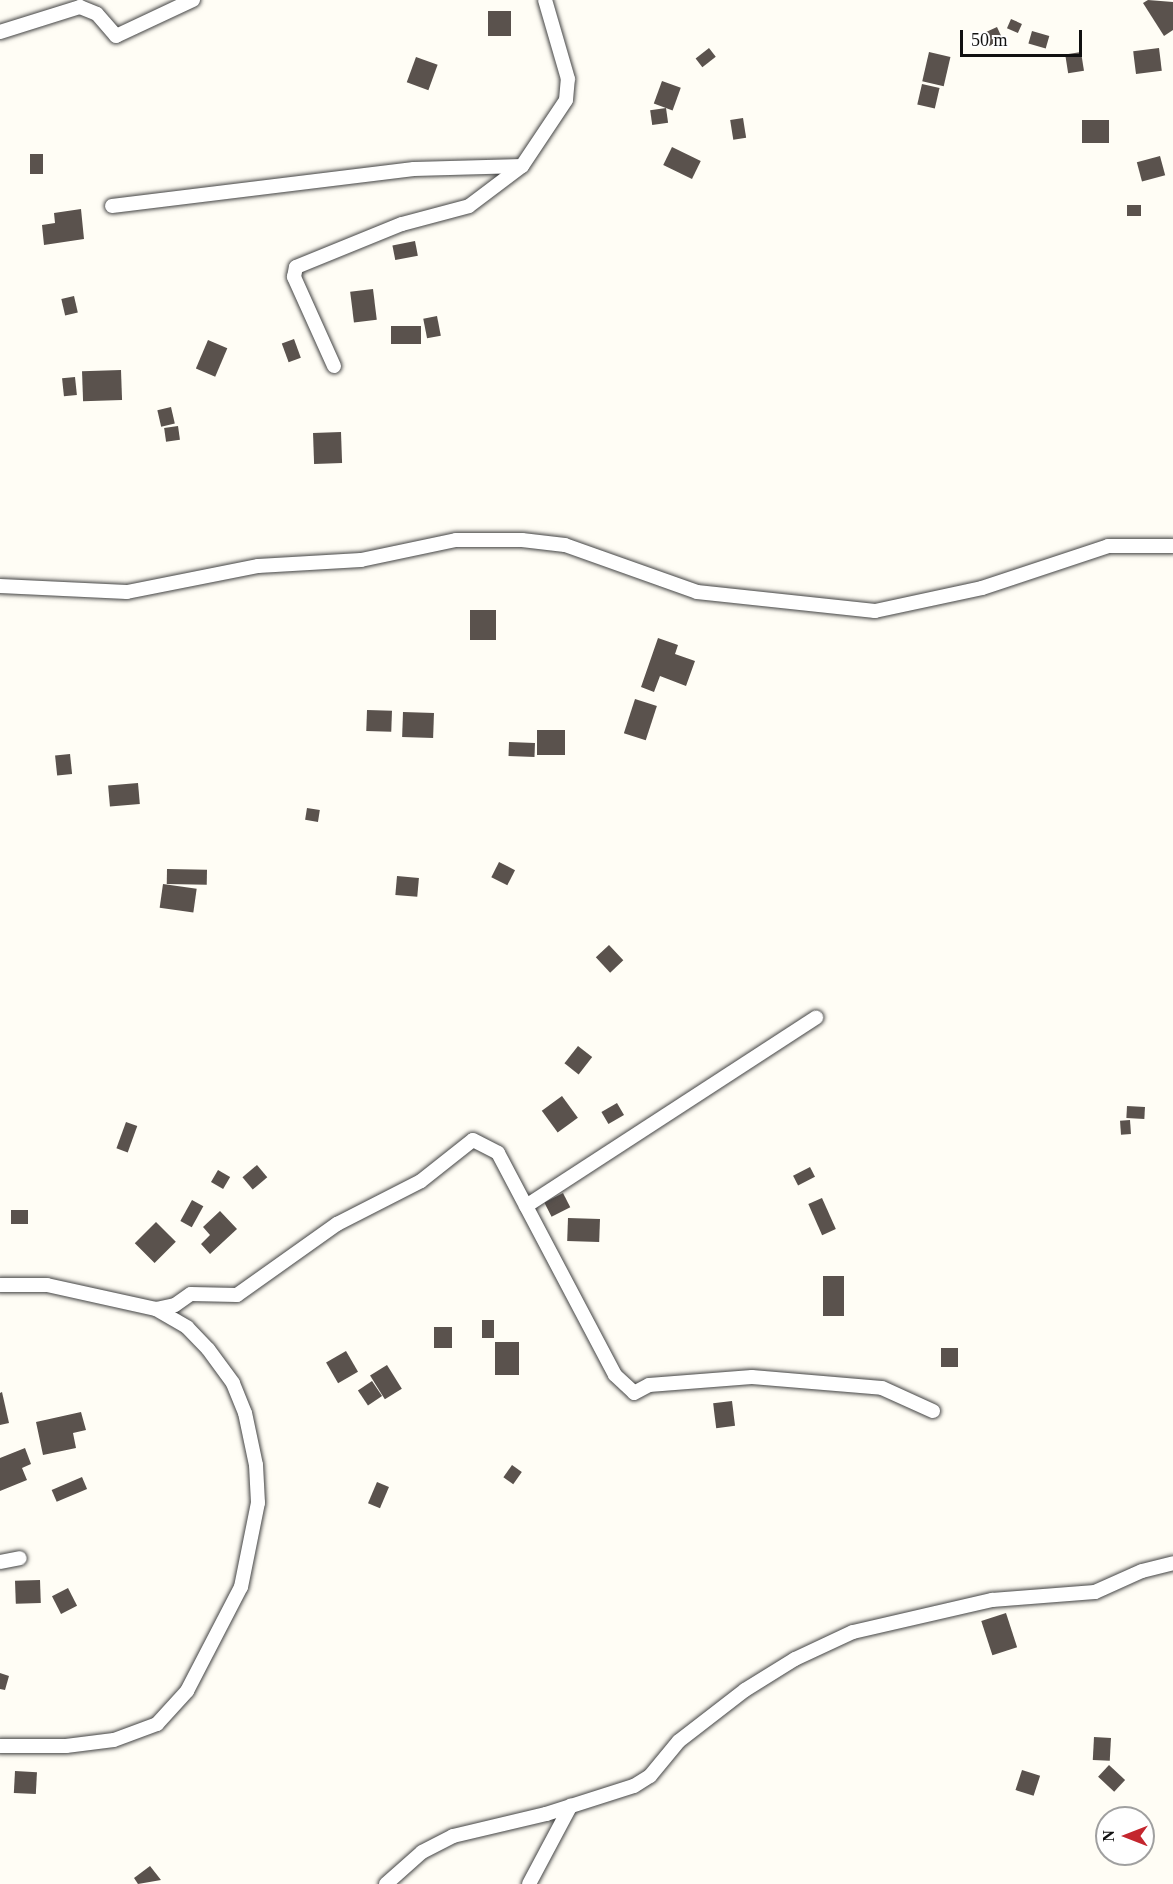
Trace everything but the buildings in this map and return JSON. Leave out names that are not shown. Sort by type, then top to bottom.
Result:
[{"type":"street","points":[[0,32],[80,7],[97,14],[116,36],[193,0]]},
{"type":"street","points":[[334,366],[294,277],[296,267],[402,224],[469,206],[522,166],[566,100],[568,79],[545,0]]},
{"type":"street","points":[[112,206],[414,169],[522,166]]},
{"type":"street","points":[[0,586],[127,592],[258,566],[361,560],[456,540],[522,540],[565,545],[697,592],[875,611],[904,608],[982,588],[1108,546],[1173,546]]},
{"type":"street","points":[[526,1206],[816,1018]]},
{"type":"street","points":[[156,1309],[175,1305],[191,1294],[244,1293],[337,1224],[402,1187],[421,1181],[473,1140],[498,1153],[615,1375],[634,1393],[649,1385],[752,1377],[882,1389],[933,1410]]},
{"type":"street","points":[[0,1285],[47,1285],[156,1309],[187,1327],[208,1349],[232,1383],[246,1413],[256,1465],[258,1503],[241,1587],[187,1691],[157,1724],[105,1741],[0,1746]]},
{"type":"street","points":[[0,1562],[20,1558]]},
{"type":"street","points":[[386,1884],[422,1852],[453,1836],[634,1786],[650,1776],[679,1741],[745,1690],[795,1659],[853,1632],[992,1600],[1095,1592],[1142,1571],[1173,1563]]},
{"type":"street","points":[[529,1884],[571,1805]]}]
